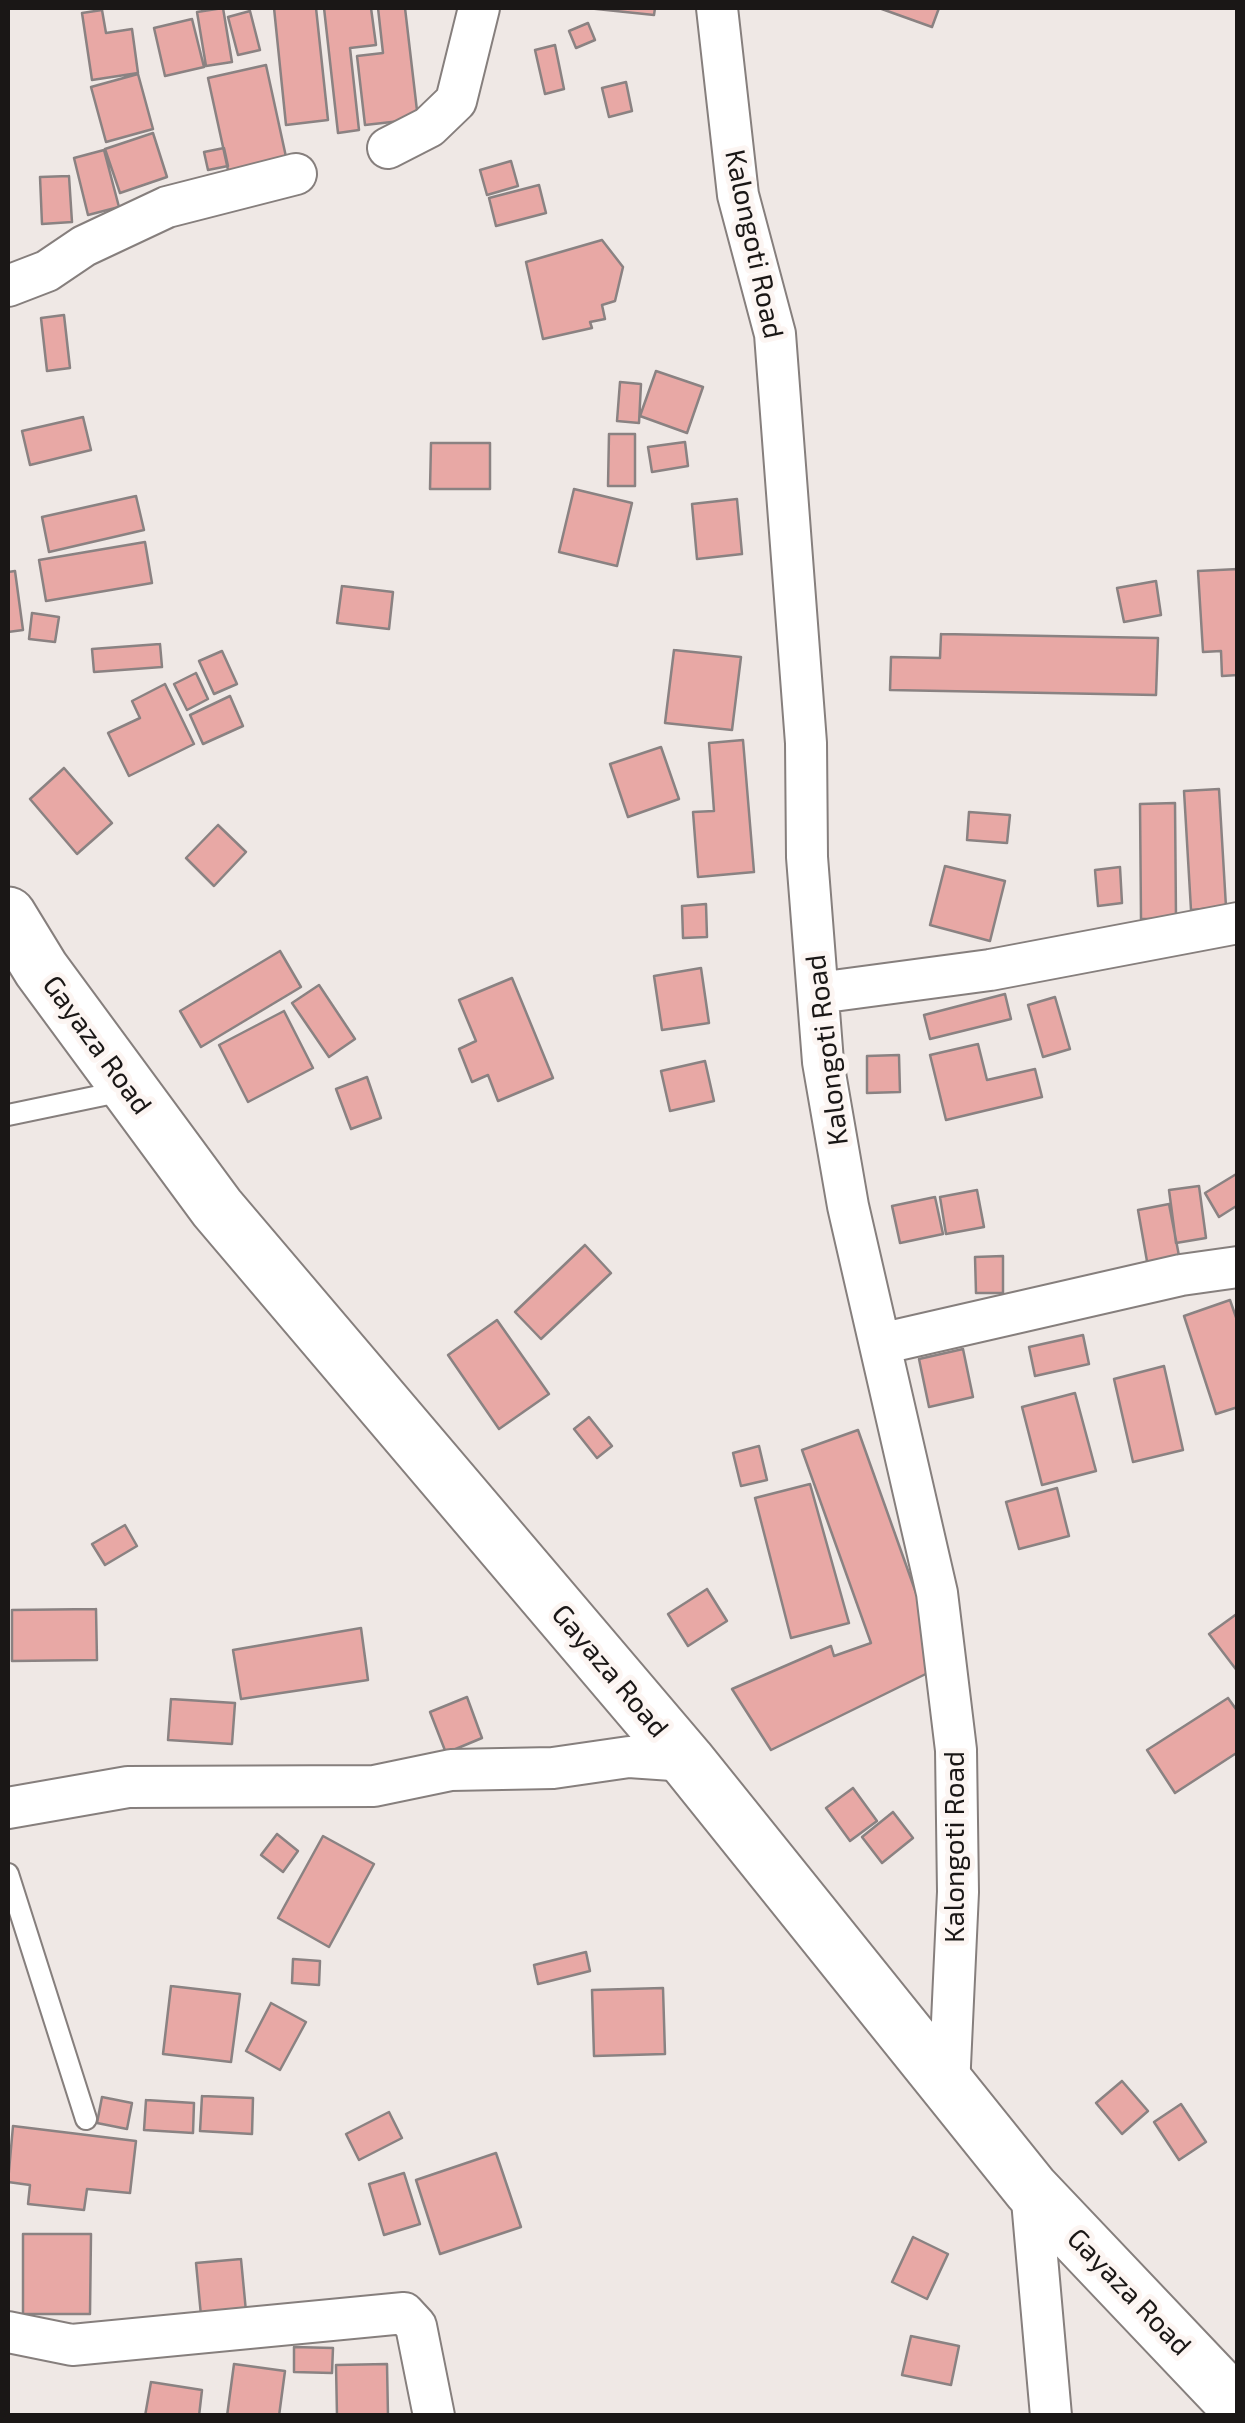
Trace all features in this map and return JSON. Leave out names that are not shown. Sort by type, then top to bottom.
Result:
[{"type":"main road","name":"Gayaza Road","points":[[8,915],[217,1208],[688,1761],[1031,2189],[1236,2400]]},
{"type":"street","points":[[388,148],[429,126],[456,101],[479,8]]},
{"type":"street","name":"Kalongoti Road","points":[[717,8],[738,195],[775,334],[806,743],[806,856],[824,1062],[845,1188],[937,1594],[956,1750],[958,1892],[949,2087]]},
{"type":"street","points":[[8,286],[46,271],[84,246],[168,206],[296,174]]},
{"type":"street","points":[[818,993],[990,970],[1238,923]]},
{"type":"street","points":[[880,1344],[1181,1275],[1238,1266]]},
{"type":"street","points":[[8,1808],[128,1788],[374,1786],[450,1770],[554,1768],[629,1757],[688,1761]]},
{"type":"street","points":[[1031,2189],[1051,2416]]},
{"type":"street","points":[[8,2332],[62,2345],[404,2313],[416,2326],[434,2416]]},
{"type":"lane","points":[[8,1115],[130,1090]]},
{"type":"lane","points":[[8,1874],[86,2119]]},
{"type":"building","points":[[223,8],[232,62],[206,66],[197,12]]},
{"type":"building","points":[[274,8],[316,8],[328,120],[286,125]]},
{"type":"building","points":[[324,8],[371,8],[376,45],[350,48],[359,130],[338,133]]},
{"type":"building","points":[[378,8],[405,8],[418,119],[365,125],[357,56],[383,53]]},
{"type":"building","points":[[587,8],[655,8],[654,15]]},
{"type":"building","points":[[879,8],[939,8],[932,27]]},
{"type":"building","points":[[102,10],[106,33],[132,29],[138,73],[92,80],[82,13]]},
{"type":"building","points":[[250,11],[260,50],[238,55],[228,17]]},
{"type":"building","points":[[192,19],[204,67],[165,76],[154,28]]},
{"type":"building","points":[[588,23],[595,40],[576,48],[569,31]]},
{"type":"building","points":[[555,45],[564,89],[545,94],[535,50]]},
{"type":"building","points":[[266,65],[288,166],[230,179],[208,78]]},
{"type":"building","points":[[138,74],[153,129],[106,142],[91,87]]},
{"type":"building","points":[[626,82],[632,111],[609,117],[602,88]]},
{"type":"building","points":[[153,133],[167,177],[120,193],[105,149]]},
{"type":"building","points":[[224,148],[228,166],[208,170],[204,152]]},
{"type":"building","points":[[104,150],[119,207],[88,215],[74,158]]},
{"type":"building","points":[[511,161],[518,186],[487,195],[480,170]]},
{"type":"building","points":[[69,176],[72,222],[42,224],[40,177]]},
{"type":"building","points":[[539,185],[546,213],[496,226],[489,198]]},
{"type":"building","points":[[602,240],[623,267],[615,301],[602,305],[605,319],[590,322],[592,328],[543,339],[526,262]]},
{"type":"building","points":[[64,315],[70,368],[47,371],[41,318]]},
{"type":"building","points":[[656,371],[703,387],[687,433],[640,416]]},
{"type":"building","points":[[620,382],[641,384],[639,423],[617,421]]},
{"type":"building","points":[[83,417],[91,450],[30,465],[22,431]]},
{"type":"building","points":[[609,434],[635,434],[635,486],[608,486]]},
{"type":"building","points":[[685,442],[688,466],[652,472],[648,447]]},
{"type":"building","points":[[431,443],[490,443],[490,489],[430,489]]},
{"type":"building","points":[[574,489],[632,503],[617,566],[559,552]]},
{"type":"building","points":[[136,496],[144,530],[49,552],[42,517]]},
{"type":"building","points":[[737,499],[742,554],[697,559],[692,504]]},
{"type":"building","points":[[145,542],[152,583],[46,601],[39,560]]},
{"type":"building","points":[[1238,569],[1238,675],[1222,676],[1221,651],[1203,652],[1198,571]]},
{"type":"building","points":[[15,571],[23,630],[8,632],[8,572]]},
{"type":"building","points":[[1156,581],[1161,615],[1124,622],[1117,588]]},
{"type":"building","points":[[342,586],[393,592],[389,629],[337,623]]},
{"type":"building","points":[[32,613],[59,617],[55,642],[29,639]]},
{"type":"building","points":[[941,634],[1158,638],[1156,695],[890,690],[891,657],[940,658]]},
{"type":"building","points":[[160,644],[162,667],[94,672],[92,649]]},
{"type":"building","points":[[674,650],[741,657],[732,730],[665,723]]},
{"type":"building","points":[[222,651],[237,684],[214,694],[199,661]]},
{"type":"building","points":[[196,673],[208,699],[187,710],[174,684]]},
{"type":"building","points":[[165,684],[194,744],[129,776],[108,733],[140,718],[132,701]]},
{"type":"building","points":[[230,696],[243,726],[203,744],[190,715]]},
{"type":"building","points":[[743,740],[754,872],[698,877],[693,812],[714,811],[709,743]]},
{"type":"building","points":[[661,747],[679,799],[628,817],[610,764]]},
{"type":"building","points":[[64,768],[112,823],[77,854],[30,799]]},
{"type":"building","points":[[1219,789],[1226,907],[1191,910],[1184,791]]},
{"type":"building","points":[[1175,803],[1176,919],[1141,919],[1140,804]]},
{"type":"building","points":[[969,812],[1010,815],[1007,843],[967,840]]},
{"type":"building","points":[[218,825],[246,852],[214,886],[186,858]]},
{"type":"building","points":[[945,866],[1005,881],[990,941],[930,925]]},
{"type":"building","points":[[1120,867],[1122,903],[1098,906],[1095,870]]},
{"type":"building","points":[[706,904],[707,937],[683,938],[682,906]]},
{"type":"building","points":[[280,951],[301,987],[201,1047],[180,1011]]},
{"type":"building","points":[[701,968],[709,1023],[662,1030],[654,976]]},
{"type":"building","points":[[512,978],[553,1078],[498,1101],[488,1075],[472,1082],[459,1049],[476,1041],[459,1000]]},
{"type":"building","points":[[319,985],[355,1039],[329,1057],[292,1003]]},
{"type":"building","points":[[1005,994],[1011,1019],[930,1039],[924,1015]]},
{"type":"building","points":[[1055,997],[1070,1049],[1043,1057],[1028,1005]]},
{"type":"building","points":[[284,1011],[313,1068],[248,1102],[219,1045]]},
{"type":"building","points":[[978,1044],[987,1080],[1035,1069],[1042,1097],[946,1120],[930,1055]]},
{"type":"building","points":[[899,1055],[900,1092],[867,1093],[867,1056]]},
{"type":"building","points":[[705,1061],[714,1101],[670,1111],[661,1071]]},
{"type":"building","points":[[367,1077],[381,1118],[351,1129],[336,1089]]},
{"type":"building","points":[[1238,1173],[1238,1205],[1219,1217],[1205,1193]]},
{"type":"building","points":[[1199,1186],[1206,1238],[1176,1243],[1169,1190]]},
{"type":"building","points":[[977,1190],[984,1227],[946,1234],[940,1197]]},
{"type":"building","points":[[935,1197],[943,1234],[900,1243],[892,1206]]},
{"type":"building","points":[[1169,1204],[1180,1261],[1148,1267],[1138,1210]]},
{"type":"building","points":[[585,1245],[611,1273],[541,1339],[515,1312]]},
{"type":"building","points":[[1003,1256],[1003,1293],[976,1293],[975,1257]]},
{"type":"building","points":[[1230,1300],[1238,1323],[1238,1407],[1216,1414],[1184,1316]]},
{"type":"building","points":[[497,1320],[549,1394],[499,1429],[448,1355]]},
{"type":"building","points":[[1083,1335],[1089,1364],[1035,1376],[1029,1347]]},
{"type":"building","points":[[963,1349],[973,1397],[929,1407],[919,1359]]},
{"type":"building","points":[[1164,1366],[1183,1450],[1133,1462],[1114,1379]]},
{"type":"building","points":[[1075,1393],[1096,1471],[1042,1485],[1022,1407]]},
{"type":"building","points":[[589,1417],[612,1446],[597,1458],[574,1429]]},
{"type":"building","points":[[858,1430],[942,1666],[771,1750],[732,1689],[831,1646],[834,1656],[871,1643],[802,1450]]},
{"type":"building","points":[[759,1446],[767,1480],[741,1486],[733,1453]]},
{"type":"building","points":[[810,1484],[849,1623],[791,1638],[755,1498]]},
{"type":"building","points":[[1057,1488],[1069,1536],[1019,1549],[1006,1502]]},
{"type":"building","points":[[125,1525],[137,1546],[105,1565],[92,1544]]},
{"type":"building","points":[[707,1589],[727,1621],[688,1646],[668,1614]]},
{"type":"building","points":[[96,1609],[97,1660],[12,1661],[12,1610]]},
{"type":"building","points":[[1238,1613],[1238,1672],[1209,1634]]},
{"type":"building","points":[[361,1628],[368,1680],[241,1699],[233,1650]]},
{"type":"building","points":[[467,1697],[482,1738],[446,1753],[430,1712]]},
{"type":"building","points":[[1228,1698],[1238,1712],[1238,1752],[1175,1793],[1147,1750]]},
{"type":"building","points":[[171,1699],[235,1703],[232,1744],[168,1740]]},
{"type":"building","points":[[853,1788],[877,1821],[850,1841],[826,1808]]},
{"type":"building","points":[[893,1812],[913,1838],[882,1863],[862,1837]]},
{"type":"building","points":[[277,1834],[298,1851],[283,1872],[261,1855]]},
{"type":"building","points":[[323,1836],[374,1864],[329,1947],[278,1918]]},
{"type":"building","points":[[586,1952],[590,1971],[538,1984],[534,1965]]},
{"type":"building","points":[[293,1959],[320,1961],[319,1985],[292,1983]]},
{"type":"building","points":[[171,1986],[240,1994],[231,2062],[163,2054]]},
{"type":"building","points":[[663,1988],[665,2054],[594,2056],[592,1990]]},
{"type":"building","points":[[271,2003],[306,2022],[280,2070],[246,2051]]},
{"type":"building","points":[[1122,2081],[1148,2111],[1122,2134],[1096,2103]]},
{"type":"building","points":[[202,2096],[253,2098],[252,2134],[200,2131]]},
{"type":"building","points":[[102,2097],[132,2103],[127,2129],[97,2123]]},
{"type":"building","points":[[146,2100],[194,2103],[193,2133],[144,2130]]},
{"type":"building","points":[[1181,2104],[1206,2142],[1179,2160],[1154,2122]]},
{"type":"building","points":[[389,2112],[402,2138],[359,2160],[346,2134]]},
{"type":"building","points":[[13,2126],[136,2141],[130,2193],[87,2189],[84,2210],[28,2204],[30,2185],[8,2182]]},
{"type":"building","points":[[496,2153],[521,2227],[440,2254],[416,2180]]},
{"type":"building","points":[[404,2173],[420,2224],[384,2235],[369,2184]]},
{"type":"building","points":[[23,2234],[91,2234],[90,2314],[23,2314]]},
{"type":"building","points":[[913,2237],[948,2254],[927,2299],[892,2282]]},
{"type":"building","points":[[241,2259],[247,2322],[202,2326],[196,2263]]},
{"type":"building","points":[[911,2336],[959,2346],[951,2385],[902,2375]]},
{"type":"building","points":[[294,2347],[333,2348],[332,2373],[294,2372]]},
{"type":"building","points":[[234,2364],[285,2371],[279,2416],[227,2416]]},
{"type":"building","points":[[387,2364],[388,2416],[337,2416],[336,2365]]},
{"type":"building","points":[[151,2382],[202,2390],[199,2416],[145,2416]]}]
